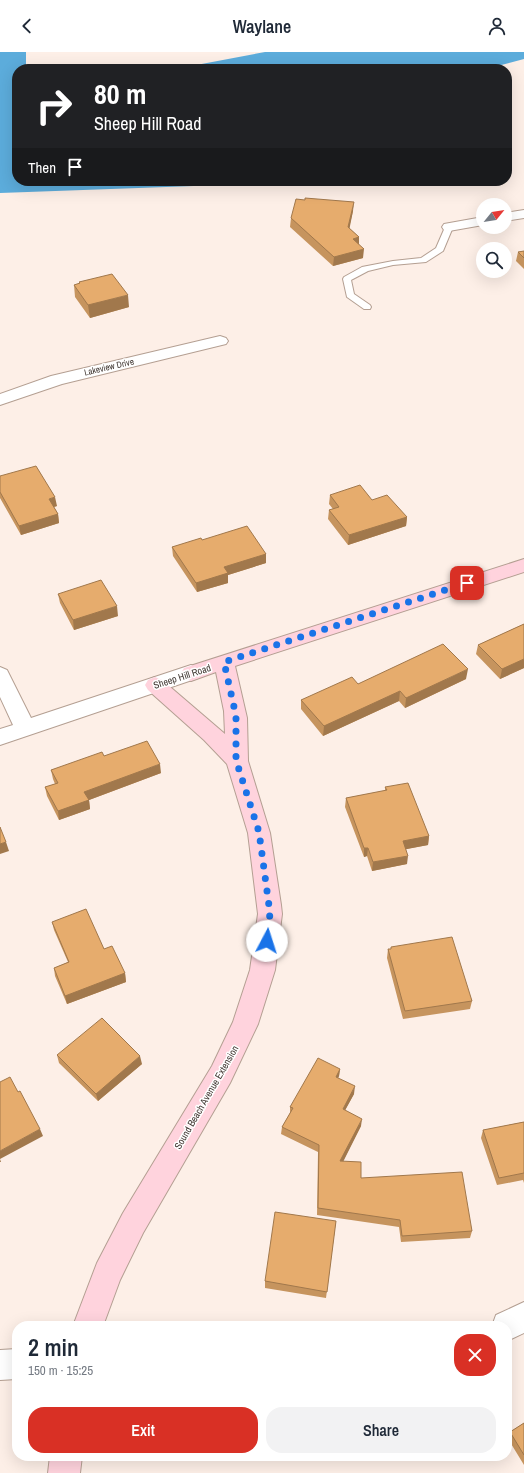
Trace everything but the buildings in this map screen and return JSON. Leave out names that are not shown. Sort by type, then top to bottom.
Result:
[{"type":"street","points":[[512,217],[524,214]]},
{"type":"street","points":[[449,227],[476,222]]},
{"type":"street","name":"Lakeview Drive","points":[[0,400],[57,380],[220,341]]},
{"type":"street","name":"Sheep Hill Road","points":[[0,737],[224,662],[524,565]]},
{"type":"street","name":"Sound Beach Avenue Extension","points":[[89,1321],[95,1301],[129,1231],[218,1080],[241,1035],[256,996],[267,941],[270,913],[259,832],[236,760],[236,716],[224,662]]},
{"type":"street","points":[[0,675],[25,728]]},
{"type":"street","name":"Sound Beach Avenue Extension","points":[[155,685],[212,734],[236,760]]},
{"type":"street","points":[[512,1323],[524,1317]]},
{"type":"street","points":[[0,1365],[12,1364]]},
{"type":"street","points":[[64,1473],[65,1461]]},
{"type":"lane","points":[[367,307],[350,295],[347,279],[365,269],[393,263],[423,260],[440,249],[449,227]]},
{"type":"water","points":[[0,52],[26,52],[26,64],[12,64],[12,186],[192,186],[0,193]]},
{"type":"water","points":[[265,52],[524,52],[524,59],[505,64],[201,64]]},
{"type":"route","points":[[267,941],[270,913],[259,832],[236,760],[236,716],[224,662],[467,583]]}]
